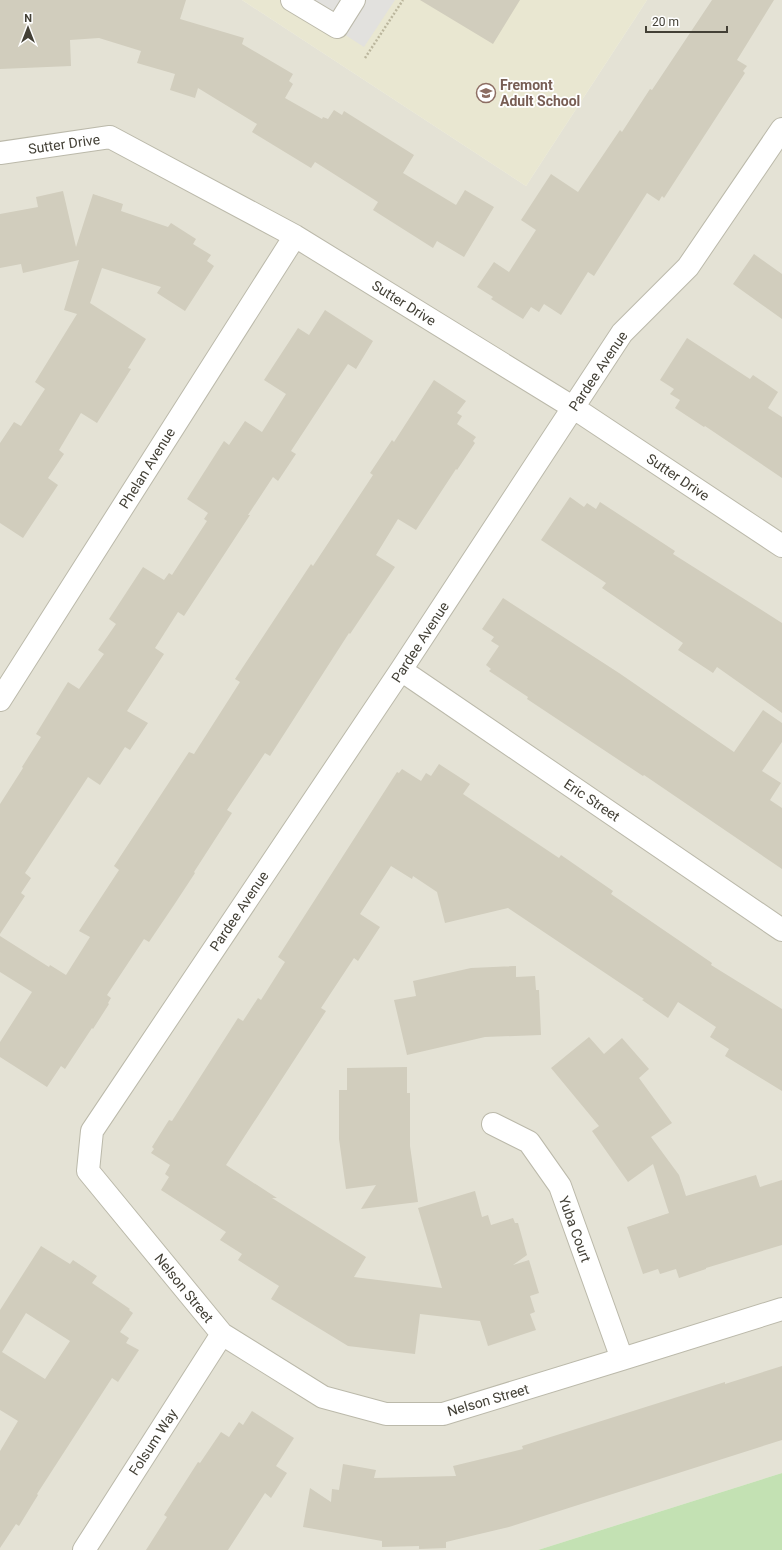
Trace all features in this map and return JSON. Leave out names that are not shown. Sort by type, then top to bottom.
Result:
[{"type":"street","points":[[292,0],[336,27],[354,0]]},
{"type":"street","name":"Pardee Avenue","points":[[88,1171],[92,1131],[401,670],[622,333],[688,267],[775,156],[782,129]]},
{"type":"street","name":"Sutter Drive","points":[[0,153],[110,138],[295,236],[574,408],[782,546]]},
{"type":"street","name":"Phelan Avenue","points":[[0,700],[295,236]]},
{"type":"street","name":"Eric Street","points":[[401,670],[782,930]]},
{"type":"street","name":"Yuba Court","points":[[493,1124],[529,1142],[560,1186],[622,1360]]},
{"type":"street","name":"Nelson Street","points":[[88,1171],[222,1334],[322,1397],[386,1414],[443,1414],[622,1360],[782,1309]]},
{"type":"street","name":"Folsum Way","points":[[84,1550],[222,1334]]},
{"type":"path","points":[[365,58],[403,0]]},
{"type":"shaded area","points":[[0,0],[242,0],[526,186],[647,0],[782,0],[782,1473],[538,1550],[0,1550]]},
{"type":"shaded area","name":"Fremont Adult School","points":[[242,0],[647,0],[526,186]]},
{"type":"shaded area","points":[[291,0],[395,0],[364,47]]},
{"type":"green space","points":[[782,1473],[782,1550],[538,1550]]},
{"type":"building","points":[[0,0],[186,0],[180,19],[244,38],[242,44],[293,74],[289,81],[293,84],[285,98],[322,119],[323,117],[328,119],[334,110],[342,115],[344,111],[414,155],[403,173],[456,205],[465,190],[494,207],[464,257],[437,241],[433,248],[373,210],[378,202],[315,162],[311,168],[252,132],[257,124],[198,88],[195,98],[170,90],[175,74],[137,63],[141,51],[99,38],[70,40],[71,66],[0,69]]},
{"type":"building","points":[[420,0],[520,0],[493,44]]},
{"type":"building","points":[[712,0],[774,0],[737,60],[747,66],[743,71],[745,73],[664,198],[662,196],[659,201],[647,193],[594,276],[588,272],[561,315],[544,304],[539,312],[531,307],[523,319],[491,299],[493,297],[477,287],[494,262],[509,272],[536,230],[521,220],[551,174],[578,192],[620,130],[622,132],[650,89],[652,90]]},
{"type":"building","points":[[63,191],[76,247],[93,194],[123,204],[121,211],[168,227],[171,223],[196,239],[193,244],[211,255],[207,261],[214,266],[185,311],[157,293],[161,287],[102,268],[90,303],[146,339],[128,368],[131,369],[97,423],[81,413],[59,450],[64,454],[48,478],[58,485],[23,538],[0,523],[0,443],[14,422],[21,426],[45,389],[35,382],[77,314],[64,310],[79,260],[23,273],[21,264],[0,268],[0,214],[38,207],[36,197]]},
{"type":"building","points":[[754,254],[782,274],[782,319],[733,284]]},
{"type":"building","points":[[325,310],[373,341],[356,369],[348,364],[291,451],[296,454],[278,481],[273,477],[184,616],[178,612],[155,648],[164,654],[127,711],[148,723],[130,750],[125,747],[100,785],[88,777],[25,873],[31,878],[21,893],[25,896],[0,934],[0,804],[41,737],[36,734],[68,682],[79,689],[104,654],[98,650],[116,624],[109,619],[143,567],[164,580],[169,573],[172,575],[207,521],[204,519],[208,513],[187,499],[224,441],[229,445],[245,421],[262,432],[286,394],[264,380],[298,328],[309,335]]},
{"type":"building","points":[[687,338],[750,379],[753,375],[778,392],[768,408],[782,417],[782,478],[705,426],[704,427],[675,408],[680,400],[670,394],[674,389],[660,380]]},
{"type":"building","points":[[434,380],[466,401],[457,413],[462,416],[457,424],[476,437],[473,441],[475,443],[416,530],[398,519],[376,555],[395,567],[350,634],[349,633],[270,756],[265,753],[227,810],[232,813],[194,872],[195,873],[149,942],[144,939],[107,995],[111,998],[108,1003],[109,1004],[93,1029],[92,1028],[65,1069],[61,1066],[47,1087],[0,1057],[0,1042],[32,992],[0,972],[0,936],[49,967],[50,965],[66,975],[90,937],[79,931],[119,870],[114,866],[189,752],[194,754],[240,682],[235,679],[311,564],[313,566],[373,475],[370,473],[392,440],[394,442]]},
{"type":"building","points":[[570,497],[584,507],[587,503],[596,509],[600,502],[675,551],[673,554],[782,623],[782,713],[717,667],[713,673],[678,650],[683,643],[602,588],[606,583],[541,540]]},
{"type":"building","points":[[503,598],[619,673],[734,752],[763,710],[782,723],[782,742],[762,771],[781,783],[770,800],[782,808],[782,869],[644,775],[643,776],[527,699],[528,697],[489,671],[491,669],[486,665],[499,646],[491,641],[494,637],[482,629]]},
{"type":"building","points":[[439,764],[470,784],[463,794],[559,858],[561,855],[613,891],[611,894],[712,963],[711,965],[782,1009],[782,1091],[725,1056],[729,1049],[710,1037],[716,1027],[678,1002],[668,1018],[642,1000],[644,999],[508,908],[445,923],[437,892],[413,876],[412,879],[391,866],[360,914],[380,927],[358,961],[354,958],[321,1008],[326,1011],[226,1165],[277,1198],[272,1198],[366,1257],[354,1277],[442,1288],[418,1208],[475,1191],[482,1217],[488,1215],[491,1225],[513,1218],[515,1223],[518,1223],[527,1255],[513,1265],[529,1260],[539,1293],[530,1296],[535,1312],[530,1314],[536,1330],[488,1346],[480,1321],[420,1314],[415,1354],[348,1346],[271,1299],[279,1286],[238,1260],[242,1254],[220,1240],[226,1232],[161,1190],[169,1177],[165,1174],[170,1165],[151,1153],[154,1149],[152,1147],[169,1120],[172,1121],[238,1018],[243,1021],[258,998],[261,1000],[285,962],[278,957],[397,772],[399,773],[402,769],[421,781],[426,773],[431,776]]},
{"type":"building","points":[[516,966],[516,977],[535,976],[536,990],[539,990],[541,1035],[485,1037],[407,1055],[394,1000],[416,996],[413,981],[471,968]]},
{"type":"building","points":[[589,1037],[604,1054],[622,1038],[649,1069],[639,1078],[672,1123],[651,1137],[679,1175],[686,1196],[756,1175],[760,1187],[782,1180],[782,1245],[706,1268],[679,1278],[676,1269],[660,1274],[658,1269],[643,1274],[627,1227],[669,1213],[653,1164],[628,1182],[592,1131],[599,1126],[551,1068]]},
{"type":"building","points":[[407,1067],[407,1093],[410,1093],[410,1146],[418,1202],[361,1209],[376,1185],[346,1189],[339,1139],[339,1090],[347,1090],[347,1068]]},
{"type":"building","points":[[41,1246],[70,1264],[73,1260],[97,1276],[92,1283],[130,1309],[129,1310],[133,1313],[120,1332],[129,1338],[126,1343],[139,1350],[118,1382],[112,1378],[37,1494],[38,1495],[19,1526],[16,1524],[0,1548],[0,1451],[18,1421],[0,1410],[0,1310]],"holes":[[[26,1313],[70,1341],[45,1379],[2,1352]]]},
{"type":"building","points":[[782,1366],[782,1440],[509,1527],[446,1542],[446,1548],[419,1549],[419,1546],[382,1547],[382,1541],[303,1527],[310,1488],[331,1502],[332,1489],[339,1490],[343,1464],[376,1470],[374,1478],[456,1476],[453,1466],[523,1449],[522,1446],[725,1382],[725,1384]]},
{"type":"building","points":[[252,1411],[294,1438],[276,1466],[287,1473],[271,1498],[265,1493],[228,1550],[146,1550],[167,1517],[164,1515],[198,1462],[200,1463],[221,1432],[229,1437],[239,1422],[243,1425]]},
{"type":"place","name":"Fremont Adult School","points":[[486,93]]}]
